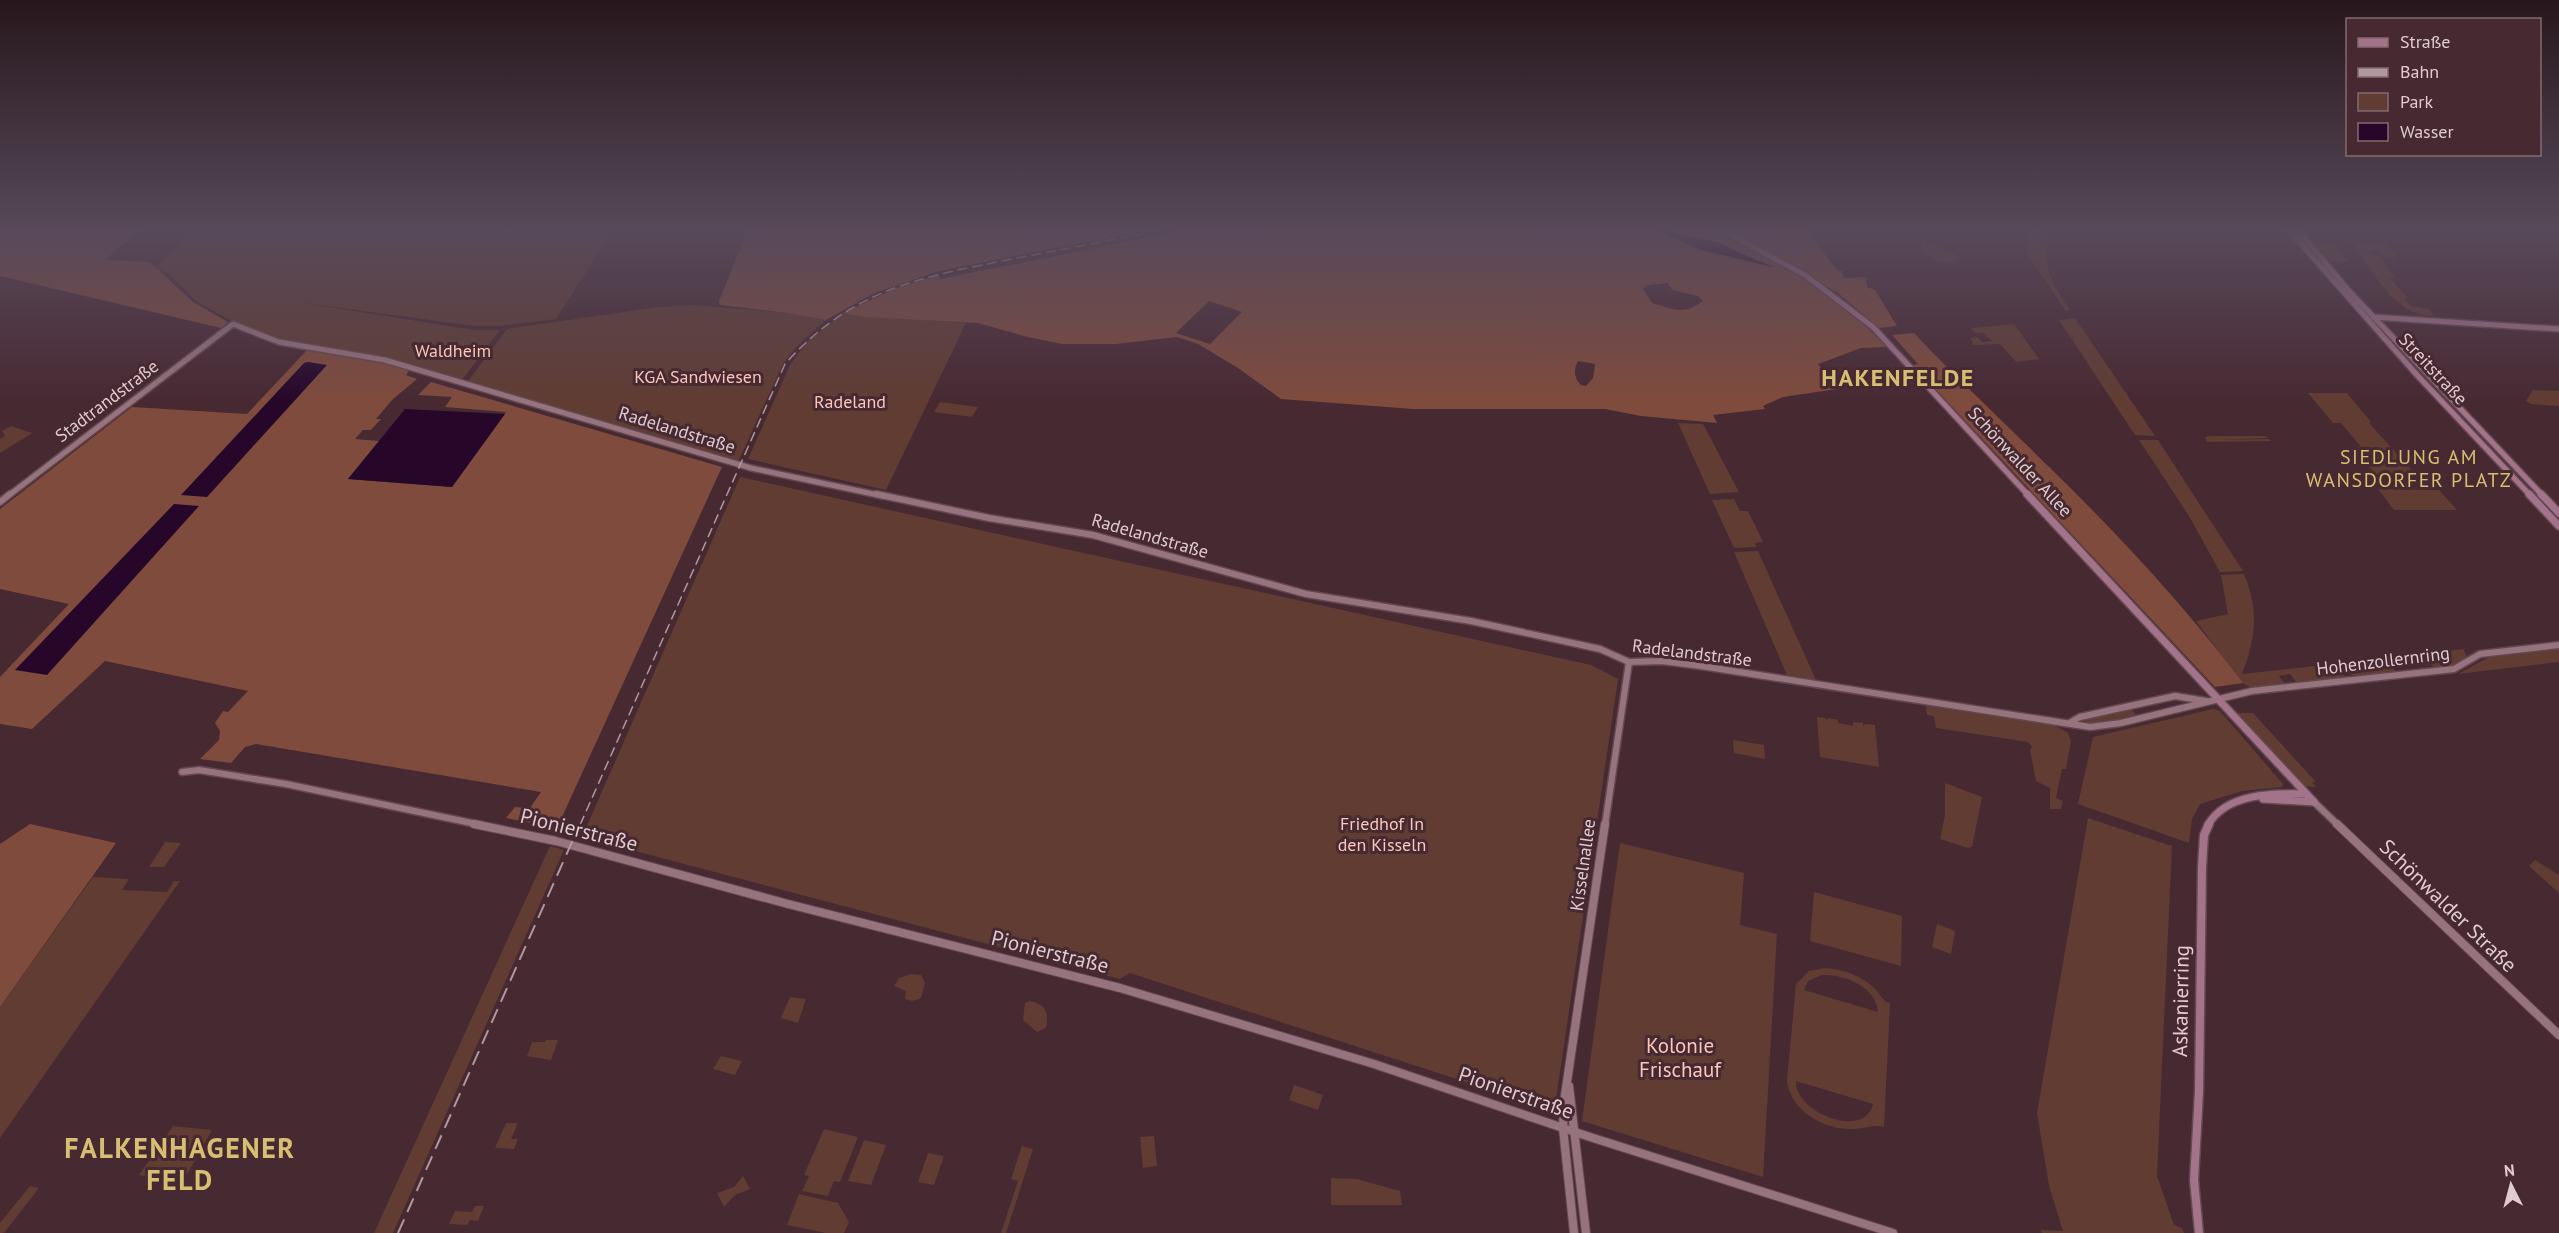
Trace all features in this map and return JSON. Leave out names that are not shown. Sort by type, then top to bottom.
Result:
[{"type":"main road","name":"Schönwalder Allee","points":[[1820,287],[1875,328],[2314,802]]},
{"type":"main road","name":"Streitstraße","points":[[2341,287],[2559,526]]},
{"type":"main road","name":"Streitstraße","points":[[2344,287],[2371,319],[2559,513]]},
{"type":"main road","points":[[2371,319],[2559,329]]},
{"type":"main road","name":"Askanierring","points":[[2199,1233],[2195,1216],[2194,1178],[2199,1093],[2204,835],[2211,819],[2220,810],[2281,793],[2306,794]]},
{"type":"main road","name":"Askanierring","points":[[2254,799],[2314,802]]},
{"type":"street","name":"Stadtrandstraße","points":[[0,502],[233,324]]},
{"type":"street","name":"Radelandstraße","points":[[233,324],[279,342],[385,360],[758,470],[989,518],[1069,530],[1306,594],[1471,621],[1600,649],[1629,662],[1662,661],[2070,722]]},
{"type":"street","name":"Hohenzollernring","points":[[2070,722],[2098,728],[2252,691],[2454,669],[2480,654],[2559,645]]},
{"type":"street","name":"Kisselnallee","points":[[1574,1233],[1563,1128],[1568,1074],[1629,662]]},
{"type":"street","name":"Hohenzollernring","points":[[2070,722],[2080,717],[2175,696],[2207,701]]},
{"type":"street","name":"Pionierstraße","points":[[182,772],[199,770],[286,784],[572,845],[788,904],[1120,988],[1365,1061],[1574,1132],[1893,1233]]},
{"type":"street","name":"Schönwalder Straße","points":[[2314,802],[2559,1035]]},
{"type":"street","name":"Kisselnallee","points":[[1568,1074],[1586,1233]]},
{"type":"green space","name":"Waldheim","points":[[182,287],[577,287],[556,319],[500,326],[474,326],[297,302],[474,330],[500,330],[462,380],[388,358],[283,341],[228,319],[196,301]]},
{"type":"green space","points":[[2049,287],[2056,287],[2070,310],[2066,311]]},
{"type":"green space","points":[[2383,287],[2397,287],[2408,298],[2404,298],[2410,306],[2429,309],[2434,316],[2407,309]]},
{"type":"green space","name":"KGA Sandwiesen","points":[[694,305],[787,313],[826,320],[798,345],[783,364],[737,464],[468,381],[507,329],[659,307]]},
{"type":"green space","name":"Radeland","points":[[843,313],[966,323],[886,490],[748,459],[790,365],[807,342]]},
{"type":"green space","points":[[2075,318],[2155,436],[2135,435],[2059,320]]},
{"type":"green space","points":[[2014,324],[2039,359],[2016,362],[2000,344],[1972,345],[1970,338],[1978,337],[1982,342],[1992,341],[1983,333],[1975,333],[1971,328]]},
{"type":"green space","points":[[2533,390],[2559,391],[2559,406],[2531,404],[2526,401]]},
{"type":"green space","points":[[2308,393],[2347,393],[2371,422],[2369,423],[2416,475],[2376,475],[2353,448],[2361,447],[2341,423],[2333,423]]},
{"type":"green space","points":[[940,402],[978,407],[972,417],[934,412]]},
{"type":"green space","points":[[1678,423],[1703,424],[1739,492],[1710,494]]},
{"type":"green space","points":[[11,426],[32,433],[0,453],[0,439],[5,436],[2,431]]},
{"type":"green space","points":[[2264,436],[2269,438],[2218,440],[2269,439],[2271,441],[2207,442],[2205,437]]},
{"type":"green space","points":[[2139,440],[2158,440],[2243,571],[2220,572],[2189,516]]},
{"type":"green space","name":"Friedhof In den Kisseln","points":[[740,477],[1591,665],[1618,679],[1555,1106],[1549,1109],[1130,973],[1120,979],[582,837]]},
{"type":"green space","points":[[2378,489],[2439,490],[2457,510],[2394,510]]},
{"type":"green space","points":[[1734,499],[1740,511],[1748,511],[1763,542],[1755,543],[1756,547],[1734,548],[1712,500]]},
{"type":"green space","points":[[1758,551],[1816,680],[1787,675],[1734,552]]},
{"type":"green space","points":[[2244,574],[2252,599],[2254,624],[2250,649],[2242,674],[2342,663],[2343,668],[2340,669],[2345,677],[2297,683],[2290,674],[2279,676],[2285,684],[2252,688],[2242,683],[2196,621],[2228,614],[2221,575]]},
{"type":"green space","points":[[2464,649],[2467,658],[2456,665],[2435,668],[2431,664],[2393,668],[2396,672],[2354,676],[2350,674],[2353,672],[2348,662]]},
{"type":"green space","points":[[2559,649],[2559,662],[2458,674],[2489,657]]},
{"type":"green space","points":[[1926,706],[2054,725],[2068,733],[2071,741],[2066,769],[2062,769],[2056,798],[2063,801],[2061,809],[2050,809],[2050,788],[2036,781],[2030,750],[2032,747],[2028,742],[1936,728],[1934,716],[1927,715]]},
{"type":"green space","points":[[2131,709],[2137,716],[2089,725],[2084,719]]},
{"type":"green space","points":[[2213,709],[2220,711],[2283,784],[2282,787],[2242,791],[2200,804],[2192,819],[2189,843],[2078,804],[2093,737]]},
{"type":"green space","points":[[2235,713],[2253,713],[2316,782],[2312,782],[2316,787],[2304,786],[2295,780]]},
{"type":"green space","points":[[1817,717],[1826,718],[1827,721],[1828,718],[1838,720],[1838,723],[1853,726],[1853,722],[1863,723],[1863,727],[1865,724],[1875,725],[1879,767],[1820,757]]},
{"type":"green space","points":[[1733,740],[1764,745],[1765,759],[1734,753]]},
{"type":"green space","points":[[1945,783],[1982,797],[1972,847],[1968,848],[1940,839],[1945,815]]},
{"type":"green space","points":[[2088,818],[2172,846],[2157,1176],[2174,1225],[2182,1228],[2184,1233],[2042,1233],[2041,1230],[2063,1231],[2049,1186],[2037,1113]]},
{"type":"green space","points":[[165,842],[181,843],[164,867],[149,867]]},
{"type":"green space","name":"Kolonie Frischauf","points":[[1620,843],[1744,873],[1740,925],[1777,934],[1763,1177],[1582,1121]]},
{"type":"green space","points":[[550,846],[564,850],[393,1233],[374,1233]]},
{"type":"green space","points":[[2535,860],[2559,875],[2559,893],[2529,866]]},
{"type":"green space","points":[[93,877],[129,879],[122,890],[167,892],[174,881],[180,881],[0,1138],[0,1007]]},
{"type":"green space","points":[[1814,892],[1902,916],[1901,966],[1810,941]]},
{"type":"green space","points":[[1937,924],[1955,931],[1951,954],[1932,947]]},
{"type":"green space","points":[[1825,968],[1853,974],[1871,985],[1883,999],[1890,1003],[1884,1127],[1858,1129],[1831,1126],[1802,1110],[1790,1092],[1787,1081],[1796,984],[1809,971]],"holes":[[[1822,975],[1840,977],[1866,989],[1876,1003],[1878,1012],[1804,990],[1808,981]],[[1796,1081],[1873,1104],[1867,1115],[1857,1120],[1845,1121],[1831,1118],[1806,1103],[1799,1093]]]},
{"type":"green space","points":[[911,974],[921,975],[925,983],[921,998],[912,1001],[905,999],[906,991],[894,986],[899,978]]},
{"type":"green space","points":[[790,997],[806,999],[798,1023],[781,1018]]},
{"type":"green space","points":[[1029,1001],[1039,1004],[1046,1013],[1046,1028],[1037,1032],[1023,1020],[1025,1003]]},
{"type":"green space","points":[[546,1040],[558,1040],[551,1060],[527,1056],[532,1042],[545,1042]]},
{"type":"green space","points":[[721,1056],[742,1061],[735,1075],[713,1069]]},
{"type":"green space","points":[[1294,1085],[1323,1095],[1318,1110],[1289,1100]]},
{"type":"green space","points":[[506,1123],[518,1123],[511,1139],[518,1139],[514,1149],[495,1148]]},
{"type":"green space","points":[[173,1126],[212,1130],[182,1183],[139,1175]]},
{"type":"green space","points":[[824,1129],[858,1137],[840,1182],[834,1181],[828,1196],[802,1191],[809,1176],[804,1175]]},
{"type":"green space","points":[[1154,1136],[1157,1166],[1143,1168],[1140,1137]]},
{"type":"green space","points":[[864,1140],[886,1145],[871,1185],[848,1181]]},
{"type":"green space","points":[[1022,1146],[1033,1149],[1006,1233],[1001,1233],[1018,1181],[1011,1179]]},
{"type":"green space","points":[[928,1153],[944,1156],[934,1185],[918,1182]]},
{"type":"green space","points":[[743,1176],[750,1189],[735,1195],[724,1207],[717,1193],[734,1187]]},
{"type":"green space","points":[[1331,1178],[1357,1179],[1400,1191],[1402,1205],[1331,1205]]},
{"type":"green space","points":[[30,1186],[39,1188],[4,1233],[0,1233],[0,1223]]},
{"type":"green space","points":[[799,1194],[838,1203],[849,1222],[844,1233],[826,1233],[787,1225]]},
{"type":"green space","points":[[475,1206],[484,1206],[478,1221],[470,1220],[467,1225],[449,1224],[455,1211],[472,1212]]},
{"type":"shaded area","points":[[45,287],[176,287],[193,302],[228,322],[221,328]]},
{"type":"shaded area","points":[[725,287],[894,287],[872,294],[826,320],[720,305],[719,301]]},
{"type":"shaded area","points":[[902,287],[1646,287],[1643,289],[1652,303],[1683,310],[1703,301],[1698,296],[1672,290],[1670,287],[1814,287],[1853,314],[1887,347],[1861,348],[1818,364],[1837,389],[1783,397],[1763,406],[1765,409],[1713,415],[1717,423],[1641,416],[1605,409],[1413,409],[1281,399],[1238,368],[1198,344],[1177,337],[1116,344],[1062,344],[978,323],[865,317],[843,313]],"holes":[[[1209,301],[1242,312],[1210,344],[1176,333]],[[1578,361],[1595,364],[1593,378],[1586,386],[1581,385],[1575,374]]]},
{"type":"shaded area","points":[[1827,287],[1867,287],[1875,290],[1897,326],[1879,328],[1838,293]]},
{"type":"shaded area","points":[[1914,333],[2124,543],[2174,598],[2243,683],[2215,687],[1913,365],[1918,364],[1892,335]]},
{"type":"shaded area","points":[[308,349],[384,361],[410,369],[406,375],[417,379],[393,399],[376,419],[381,419],[371,430],[363,430],[355,439],[379,441],[348,479],[452,487],[506,412],[445,407],[452,397],[418,395],[431,382],[722,467],[557,828],[506,818],[515,807],[530,808],[541,792],[256,744],[245,747],[231,763],[200,759],[219,740],[220,731],[215,723],[223,711],[228,712],[248,691],[105,661],[32,729],[0,724],[0,677],[69,604],[0,589],[0,509],[132,407],[247,414]]},
{"type":"shaded area","points":[[30,824],[116,843],[0,1007],[0,844]]},
{"type":"water","points":[[304,363],[327,365],[207,497],[181,495]]},
{"type":"water","points":[[405,409],[505,414],[452,487],[348,479]]},
{"type":"water","points":[[174,504],[199,506],[47,675],[15,670]]},
{"type":"railway","points":[[580,825],[785,364],[811,338],[836,318],[863,302],[901,287]]},
{"type":"railway","points":[[398,1233],[580,824]]},
{"type":"district","name":"HAKENFELDE","points":[[1898,378]]},
{"type":"district","name":"SIEDLUNG AM WANSDORFER PLATZ","points":[[2409,468]]},
{"type":"district","name":"FALKENHAGENER FELD","points":[[180,1164]]}]
